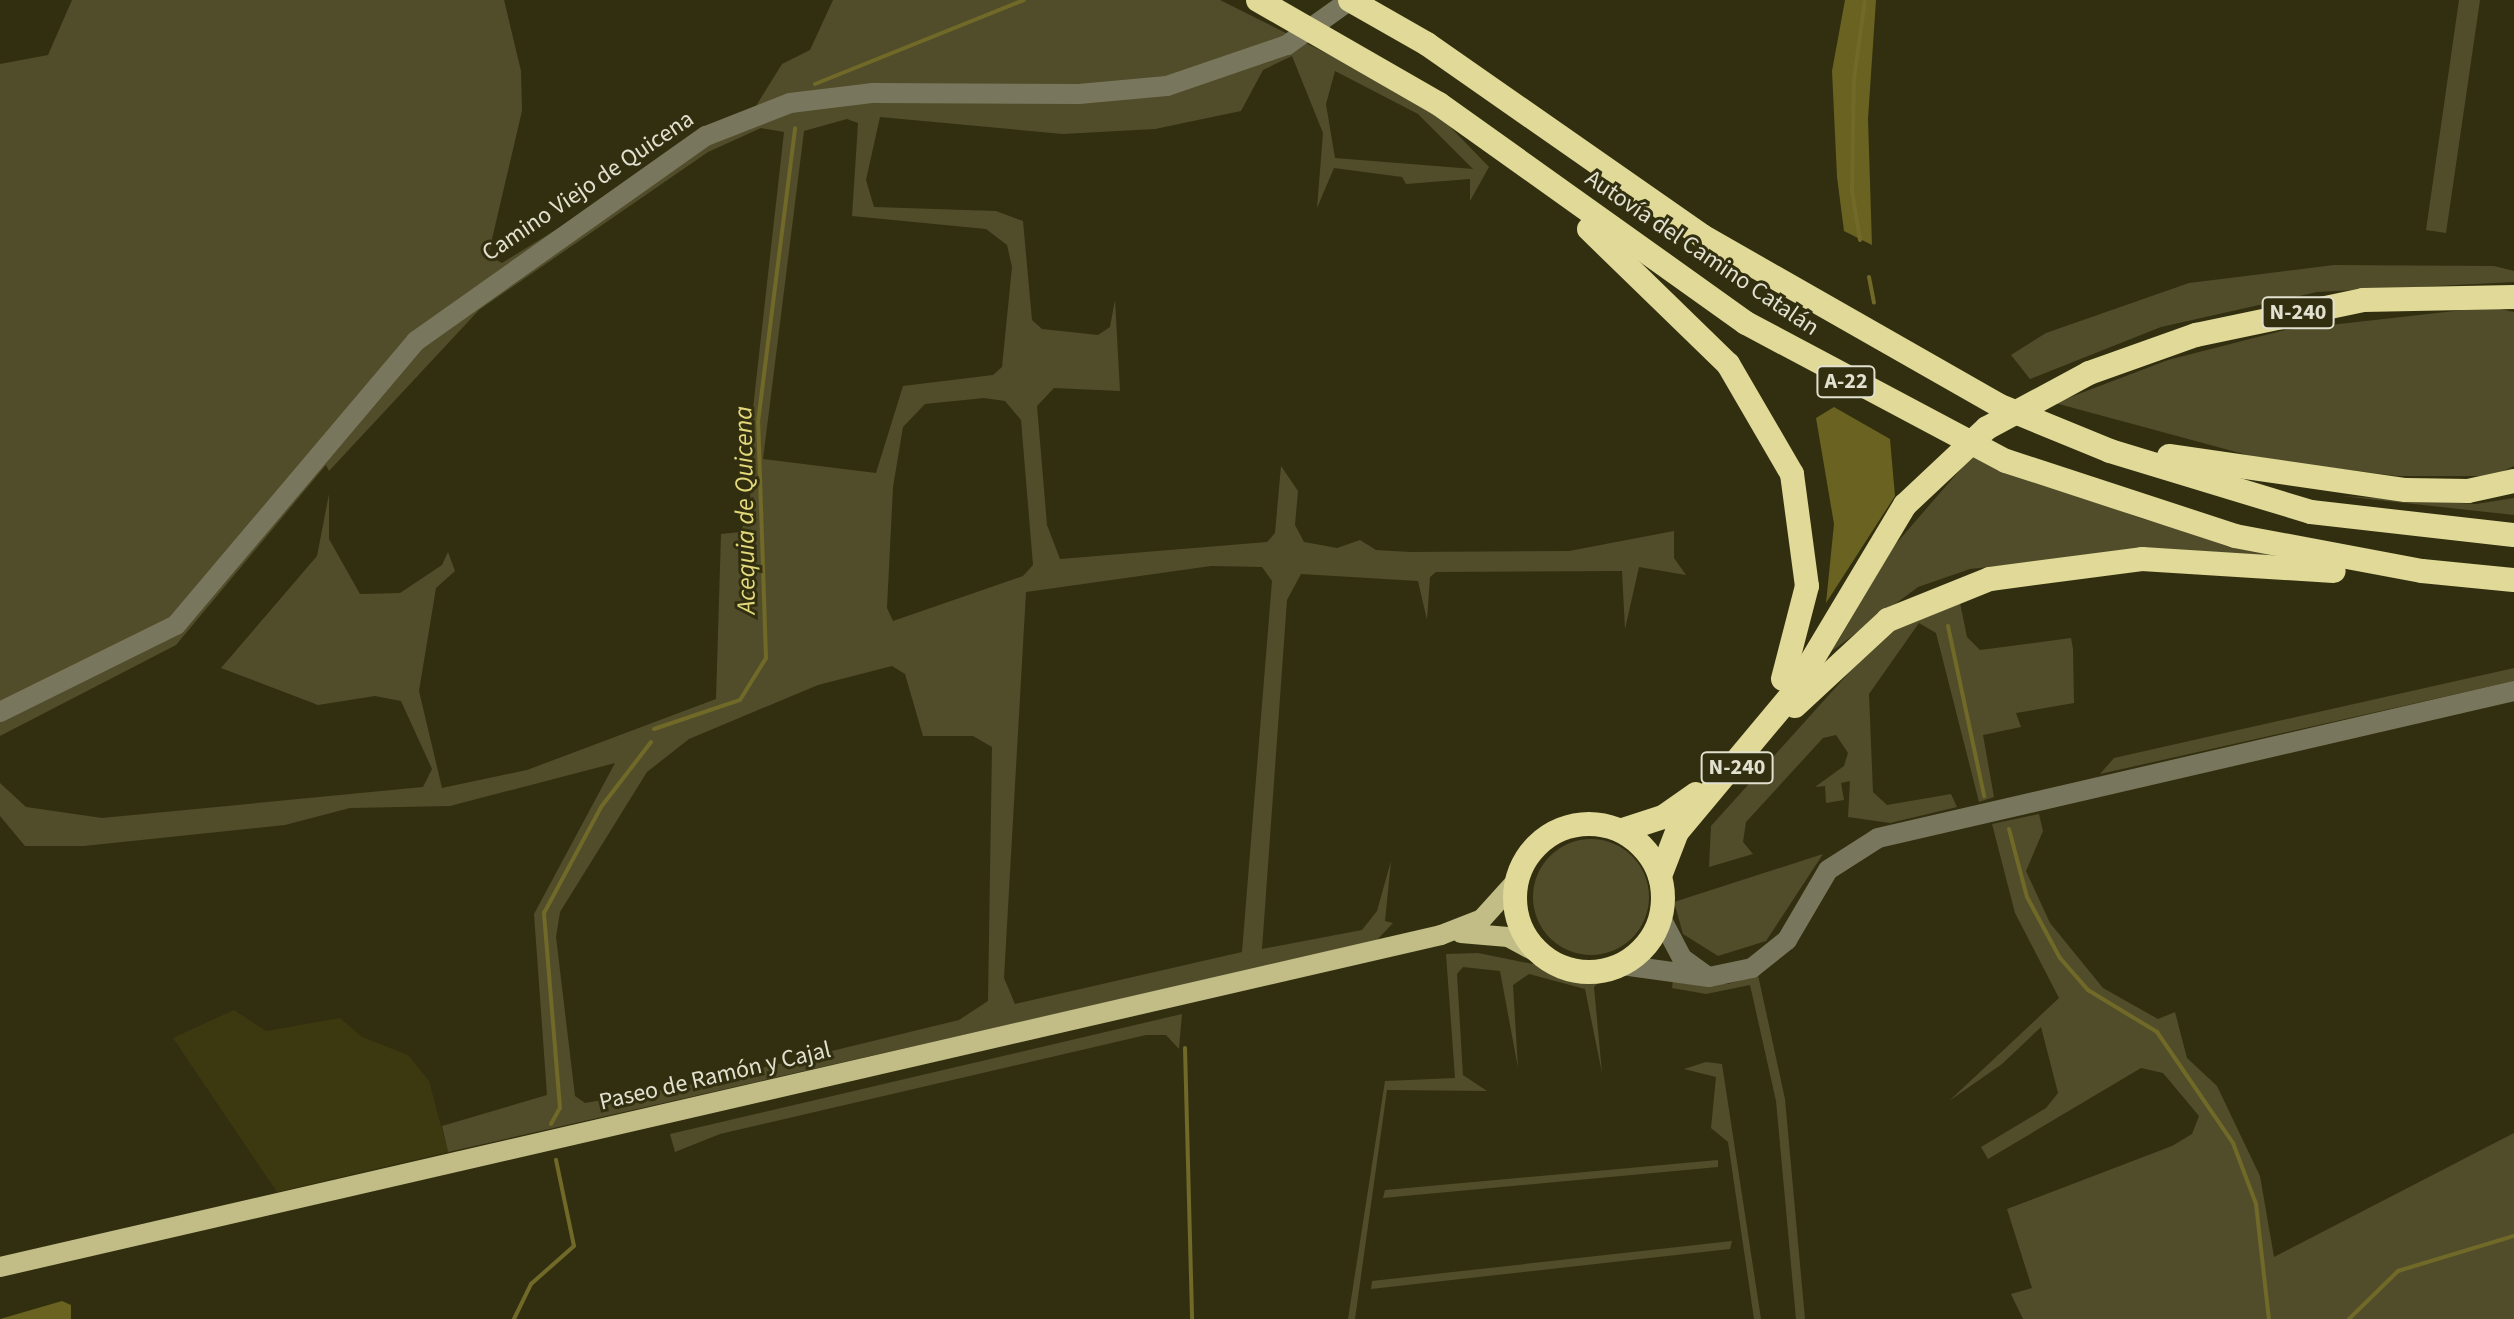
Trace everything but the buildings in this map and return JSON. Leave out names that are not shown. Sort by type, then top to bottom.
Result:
[{"type":"highway","points":[[1250,0],[1431,111],[1599,237],[1699,332],[1752,397],[1792,474],[1807,586],[1780,688],[1739,758]]},
{"type":"highway","name":"Autovía del Camino Catalán","points":[[1258,0],[1439,104],[1746,323],[2006,461],[2235,536],[2379,565],[2514,581]]},
{"type":"highway","name":"Autovía del Camino Catalán","points":[[1350,0],[1427,44],[1702,236],[1998,405],[2110,451],[2311,512],[2514,535]]},
{"type":"highway","name":"N-240","points":[[1670,825],[1739,758],[1790,697],[1873,551],[1946,461],[2030,401],[2089,373],[2196,335],[2363,300],[2514,297]]},
{"type":"highway","points":[[1998,405],[2229,470],[2406,490],[2468,491],[2514,481]]},
{"type":"highway","points":[[1739,758],[1832,666],[1888,620],[1990,579],[2101,561],[2183,559],[2514,581]]},
{"type":"highway","points":[[1589,825],[1623,830],[1670,825],[1660,876],[1661,918],[1653,937],[1622,965],[1580,972],[1542,955],[1519,921],[1518,879],[1552,835],[1589,825]]},
{"type":"highway","points":[[1623,830],[1660,876]]},
{"type":"main road","points":[[1441,935],[1482,919],[1518,879]]},
{"type":"main road","points":[[1441,935],[1482,931],[1542,955]]},
{"type":"main road","name":"Paseo de Ramón y Cajal","points":[[0,1267],[1441,935]]},
{"type":"street","name":"Camino Viejo de Quicena","points":[[0,712],[176,625],[416,341],[706,136],[790,103],[873,93],[1121,92],[1259,57],[1350,0]]},
{"type":"street","points":[[1622,965],[1709,977],[1752,968],[1776,952],[1828,870],[1878,838],[2514,691]]},
{"type":"street","points":[[1661,918],[1682,958],[1709,977]]},
{"type":"shaded area","points":[[72,0],[504,0],[521,71],[522,111],[488,256],[502,263],[756,106],[782,64],[810,50],[833,0],[1220,0],[1429,105],[1489,167],[1470,201],[1470,179],[1406,184],[1402,177],[1334,168],[1317,208],[1323,133],[1292,56],[1263,70],[1241,111],[1155,129],[1063,134],[880,117],[866,180],[874,207],[996,211],[1023,221],[1032,320],[1042,329],[1098,335],[1110,327],[1115,300],[1120,391],[1054,388],[1037,406],[1047,525],[1060,559],[1267,542],[1275,533],[1281,466],[1298,491],[1295,525],[1304,542],[1337,548],[1360,540],[1376,550],[1410,552],[1569,551],[1674,531],[1674,558],[1686,575],[1639,567],[1625,629],[1622,571],[1436,572],[1430,577],[1427,620],[1418,581],[1301,574],[1287,600],[1262,949],[1362,930],[1377,911],[1391,861],[1385,921],[1393,923],[1376,941],[448,1152],[442,1126],[547,1095],[534,914],[615,763],[450,806],[350,808],[285,825],[84,846],[25,846],[0,816],[0,783],[26,807],[102,818],[423,787],[432,769],[401,701],[375,696],[318,705],[221,668],[317,556],[329,494],[329,539],[360,594],[400,593],[442,565],[448,552],[455,571],[436,588],[419,691],[442,788],[527,770],[716,699],[721,534],[740,532],[750,513],[751,426],[784,132],[761,128],[708,152],[479,310],[329,471],[326,465],[176,645],[0,736],[0,64],[48,55]],"holes":[[[1335,71],[1418,114],[1473,169],[1335,158],[1326,104]],[[847,119],[858,123],[852,216],[986,229],[1007,245],[1012,267],[1002,367],[993,375],[903,386],[876,473],[763,459],[804,131]],[[984,398],[1005,401],[1021,420],[1033,565],[1023,576],[893,621],[887,608],[893,487],[903,427],[925,404]],[[1211,566],[1262,567],[1272,581],[1242,952],[1015,1004],[1004,978],[1026,592]],[[892,666],[905,674],[923,736],[973,736],[992,747],[988,1001],[959,1020],[705,1082],[585,1103],[575,1096],[556,937],[560,912],[647,772],[689,739],[818,685]]]},
{"type":"shaded area","points":[[1845,0],[1876,0],[1868,119],[1872,245],[1844,231],[1837,177],[1832,71]]},
{"type":"shaded area","points":[[2459,0],[2480,0],[2446,233],[2426,230]]},
{"type":"shaded area","points":[[2334,265],[2494,266],[2514,271],[2514,282],[2317,292],[2161,327],[2030,379],[2011,355],[2046,333],[2189,283]]},
{"type":"shaded area","points":[[2490,307],[2514,312],[2514,466],[2493,476],[2397,476],[2262,459],[2055,403],[2168,360],[2285,330]]},
{"type":"shaded area","points":[[1834,407],[1890,439],[1895,496],[1826,603],[1834,524],[1816,418]]},
{"type":"shaded area","points":[[1972,456],[2143,519],[2280,556],[2161,549],[1970,569],[1918,587],[1832,651],[1894,546]]},
{"type":"shaded area","points":[[2341,496],[2476,504],[2514,498],[2514,515]]},
{"type":"shaded area","points":[[1959,598],[1967,637],[1980,650],[2071,638],[2073,649],[2074,703],[2016,713],[2021,727],[1983,735],[1994,797],[1979,802],[1936,633],[1919,623],[1869,694],[1873,792],[1887,805],[1951,794],[1957,807],[1890,823],[1848,817],[1850,781],[1841,783],[1844,800],[1826,803],[1825,786],[1815,787],[1844,766],[1848,753],[1836,735],[1823,738],[1746,822],[1743,842],[1753,854],[1709,867],[1711,826],[1864,656],[1900,625]]},
{"type":"shaded area","points":[[2514,668],[2514,681],[2100,774],[2114,758]]},
{"type":"shaded area","points":[[2039,814],[2043,831],[2026,871],[2050,923],[2103,988],[2158,1019],[2175,1012],[2187,1058],[2217,1086],[2260,1176],[2274,1257],[2514,1133],[2514,1319],[2023,1319],[2011,1294],[2032,1288],[2007,1209],[2172,1146],[2192,1134],[2199,1116],[2163,1073],[2141,1068],[1988,1159],[1981,1147],[2046,1108],[2058,1093],[2041,1027],[2002,1064],[1949,1101],[2059,998],[2015,913],[1992,824]]},
{"type":"shaded area","points":[[1591,839],[1613,843],[1632,856],[1645,875],[1649,897],[1645,919],[1632,938],[1613,951],[1591,955],[1569,951],[1550,938],[1537,919],[1533,897],[1537,875],[1550,856],[1569,843]]},
{"type":"shaded area","points":[[1823,854],[1766,941],[1718,956],[1683,934],[1674,902]]},
{"type":"shaded area","points":[[1478,953],[1602,978],[1594,987],[1602,1073],[1585,989],[1529,974],[1513,985],[1518,1068],[1500,971],[1463,967],[1457,974],[1463,1075],[1487,1091],[1387,1090],[1355,1319],[1348,1319],[1385,1081],[1455,1078],[1446,954]]},
{"type":"shaded area","points":[[1758,975],[1785,1099],[1805,1319],[1796,1319],[1776,1101],[1750,985],[1706,994],[1672,988],[1673,980],[1728,984]]},
{"type":"shaded area","points":[[234,1010],[266,1031],[340,1018],[362,1037],[408,1055],[429,1081],[448,1152],[277,1192],[173,1038]]},
{"type":"shaded area","points":[[1182,1014],[1179,1049],[1166,1035],[1146,1035],[720,1134],[675,1152],[670,1134]]},
{"type":"shaded area","points":[[1706,1062],[1722,1064],[1761,1319],[1754,1319],[1728,1142],[1711,1128],[1716,1077],[1684,1069]]},
{"type":"shaded area","points":[[1718,1160],[1718,1167],[1383,1198],[1385,1190]]},
{"type":"shaded area","points":[[1732,1241],[1730,1249],[1371,1289],[1372,1281]]},
{"type":"shaded area","points":[[62,1301],[71,1305],[71,1319],[0,1319]]},
{"type":"waterway","name":"Acequia de Quicena","points":[[815,84],[1024,0]]},
{"type":"waterway","points":[[1860,240],[1852,191],[1854,79],[1865,0]]},
{"type":"waterway","name":"Acequia de Quicena","points":[[654,729],[740,700],[766,658],[758,422],[795,128]]},
{"type":"waterway","points":[[1869,277],[1874,303]]},
{"type":"waterway","points":[[1948,626],[1984,796]]},
{"type":"waterway","name":"Acequia de Quicena","points":[[551,1124],[560,1108],[544,913],[601,807],[651,742]]},
{"type":"waterway","points":[[2009,829],[2027,897],[2060,958],[2088,990],[2157,1032],[2233,1143],[2256,1204],[2269,1319]]},
{"type":"waterway","points":[[1185,1048],[1192,1319]]},
{"type":"waterway","name":"Acequia de Quicena","points":[[514,1319],[531,1284],[574,1246],[556,1160]]},
{"type":"waterway","points":[[2349,1319],[2398,1271],[2514,1236]]}]
